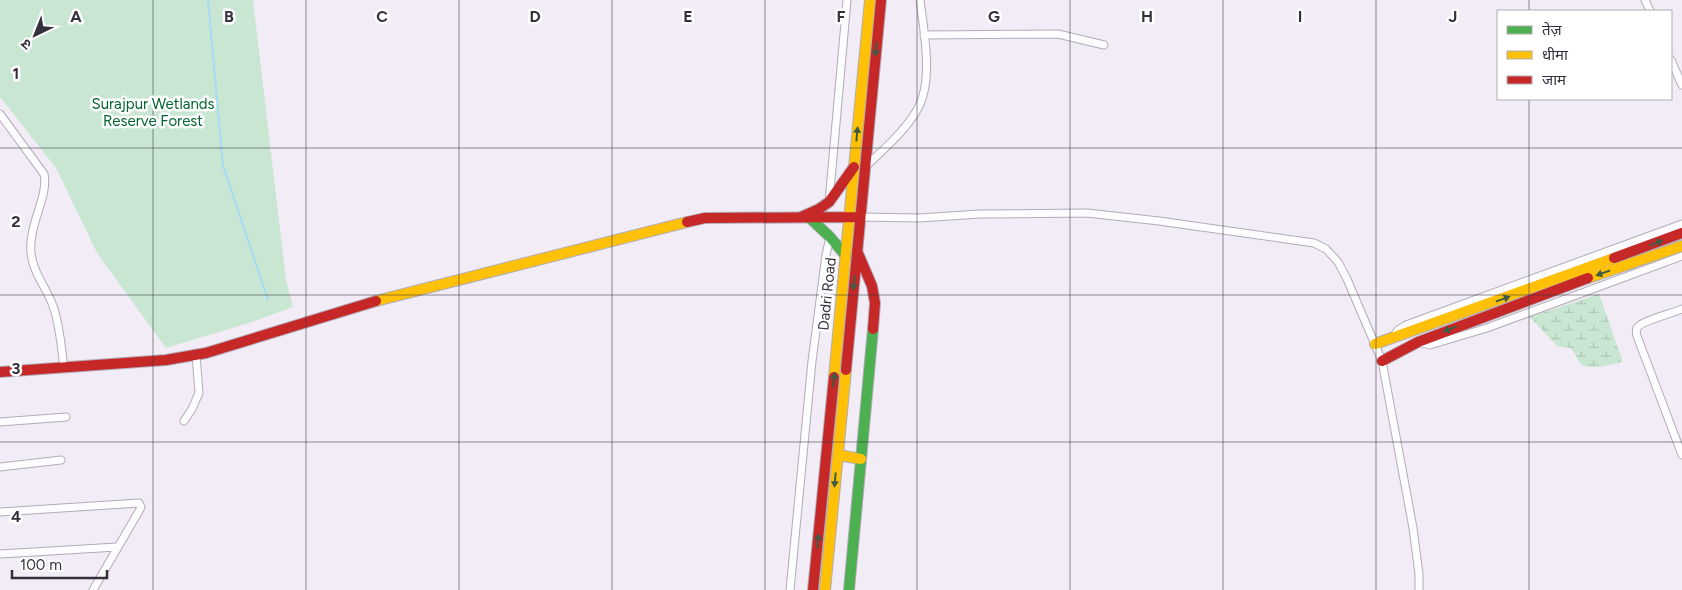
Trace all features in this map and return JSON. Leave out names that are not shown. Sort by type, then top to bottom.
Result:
[{"type":"main road","name":"Dadri Road","points":[[860,167],[870,0]]},
{"type":"main road","name":"Dadri Road","points":[[813,590],[846,256],[855,217],[881,0]]},
{"type":"main road","points":[[800,218],[819,209],[828,202],[860,167]]},
{"type":"main road","points":[[0,372],[166,360],[196,355],[396,295],[705,218],[811,219],[855,217]]},
{"type":"main road","name":"Dadri Road","points":[[825,590],[857,250],[855,217]]},
{"type":"main road","points":[[811,219],[830,236],[846,256]]},
{"type":"main road","points":[[1375,344],[1682,233]]},
{"type":"main road","points":[[1382,361],[1418,342],[1548,292],[1682,246]]},
{"type":"main road","points":[[849,590],[875,303],[872,286],[857,250]]},
{"type":"main road","points":[[838,455],[861,459]]},
{"type":"street","points":[[828,202],[847,0]]},
{"type":"street","points":[[860,167],[891,142],[918,110],[925,92],[926,55],[920,0]]},
{"type":"street","points":[[924,35],[1058,34],[1104,45]]},
{"type":"street","points":[[1672,62],[1682,85]]},
{"type":"street","points":[[0,114],[44,174],[45,183],[32,231],[31,253],[36,272],[56,316],[64,366]]},
{"type":"street","points":[[855,217],[919,218],[980,214],[1087,213],[1159,221],[1314,243],[1326,249],[1338,262],[1347,279],[1382,361],[1414,528],[1419,590]]},
{"type":"street","points":[[1393,337],[1406,324],[1682,224]]},
{"type":"street","points":[[790,590],[812,361],[830,236]]},
{"type":"street","points":[[1418,342],[1430,345],[1487,328],[1682,256]]},
{"type":"street","points":[[1682,309],[1645,322],[1638,326],[1636,330],[1636,336],[1682,455]]},
{"type":"street","points":[[184,421],[192,409],[198,393],[196,355]]},
{"type":"street","points":[[0,422],[66,418]]},
{"type":"street","points":[[0,467],[61,460]]},
{"type":"street","points":[[0,512],[139,503],[141,507],[139,511],[93,590]]},
{"type":"street","points":[[0,554],[117,548]]},
{"type":"green space","name":"Surajpur Wetlands Reserve Forest","points":[[0,0],[253,0],[286,280],[293,307],[252,322],[166,348],[97,253],[56,168],[0,97]]},
{"type":"green space","points":[[1599,294],[1623,362],[1600,367],[1582,366],[1571,348],[1557,346],[1530,317]]},
{"type":"waterway","points":[[208,0],[223,166],[268,300]]},
{"type":"traffic: fast","points":[[811,219],[846,256]]},
{"type":"traffic: fast","points":[[849,590],[873,329]]},
{"type":"traffic: slow","points":[[834,377],[870,0]]},
{"type":"traffic: slow","points":[[376,301],[687,222]]},
{"type":"traffic: slow","points":[[1588,278],[1682,246]]},
{"type":"traffic: slow","points":[[1375,344],[1614,258]]},
{"type":"traffic: slow","points":[[825,590],[846,370]]},
{"type":"traffic: slow","points":[[838,455],[861,459]]},
{"type":"traffic: jam","points":[[846,370],[881,0]]},
{"type":"traffic: jam","points":[[801,217],[829,202],[854,167]]},
{"type":"traffic: jam","points":[[687,222],[705,218],[860,217]]},
{"type":"traffic: jam","points":[[1614,258],[1682,233]]},
{"type":"traffic: jam","points":[[857,251],[872,286],[875,303],[873,329]]},
{"type":"traffic: jam","points":[[1382,361],[1418,342],[1588,278]]},
{"type":"traffic: jam","points":[[0,372],[166,360],[206,353],[376,301]]},
{"type":"traffic: jam","points":[[813,590],[834,377]]}]
